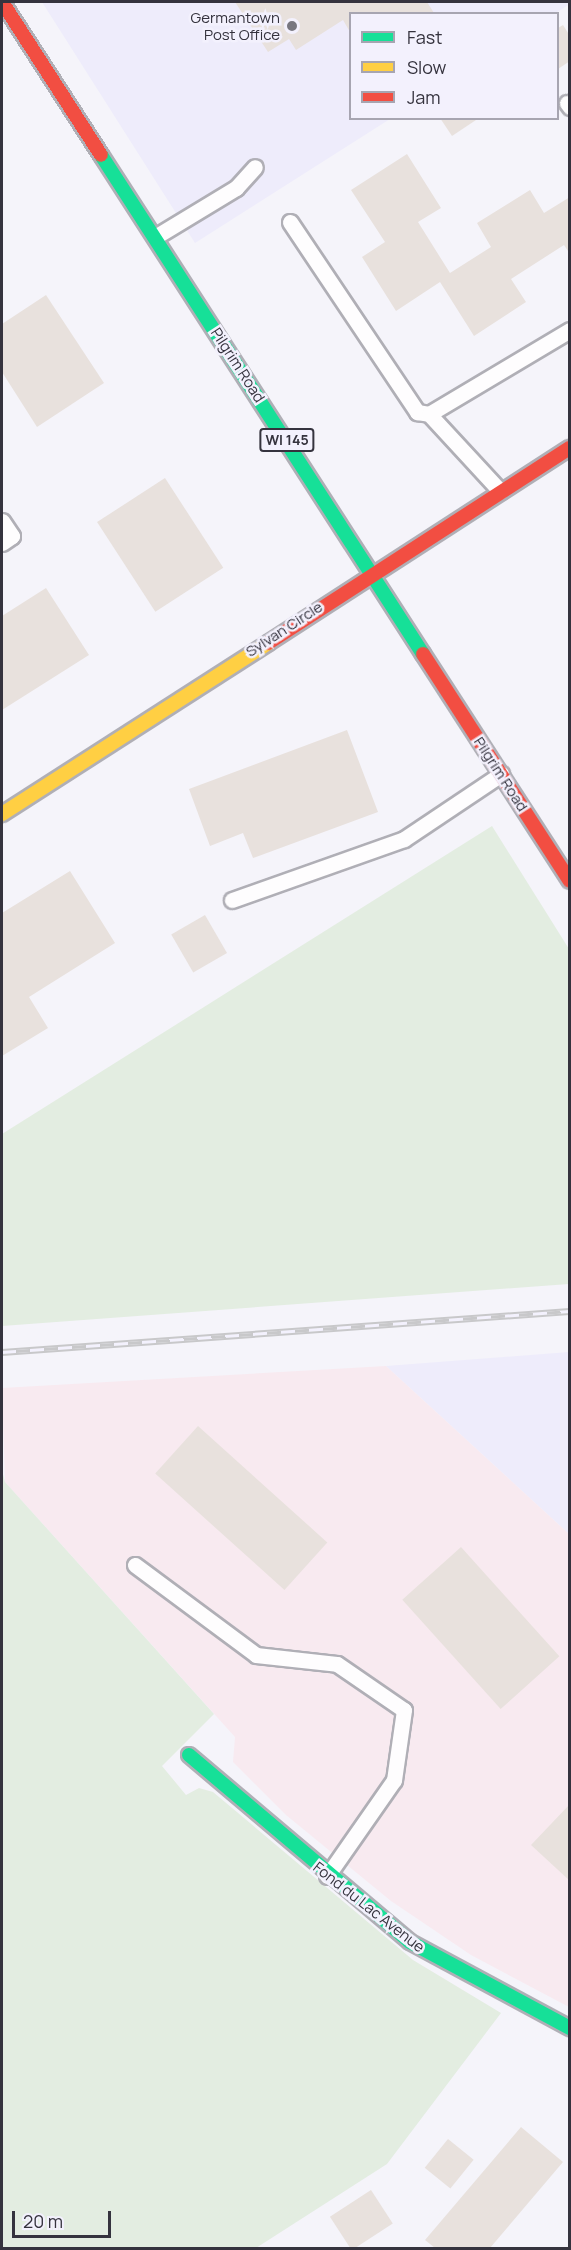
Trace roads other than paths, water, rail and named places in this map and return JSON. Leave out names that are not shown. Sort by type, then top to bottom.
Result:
[{"type":"street","name":"Pilgrim Road","points":[[2,2],[372,571],[570,881]]},
{"type":"street","name":"Sylvan Circle","points":[[2,814],[372,571],[570,448]]},
{"type":"street","name":"Fond du Lac Avenue","points":[[189,1755],[327,1876],[410,1942],[570,2028]]},
{"type":"lane","points":[[155,237],[236,188],[255,167]]},
{"type":"lane","points":[[290,222],[417,412],[429,414],[500,491]]},
{"type":"lane","points":[[429,414],[570,330]]},
{"type":"lane","points":[[2,520],[12,536],[2,543]]},
{"type":"lane","points":[[232,900],[404,838],[501,774]]},
{"type":"lane","points":[[135,1565],[256,1655],[337,1664],[404,1710],[394,1780],[327,1876]]},
{"type":"railway","points":[[2,1352],[570,1311]]},
{"type":"place","name":"Germantown Post Office","points":[[292,26]]}]
